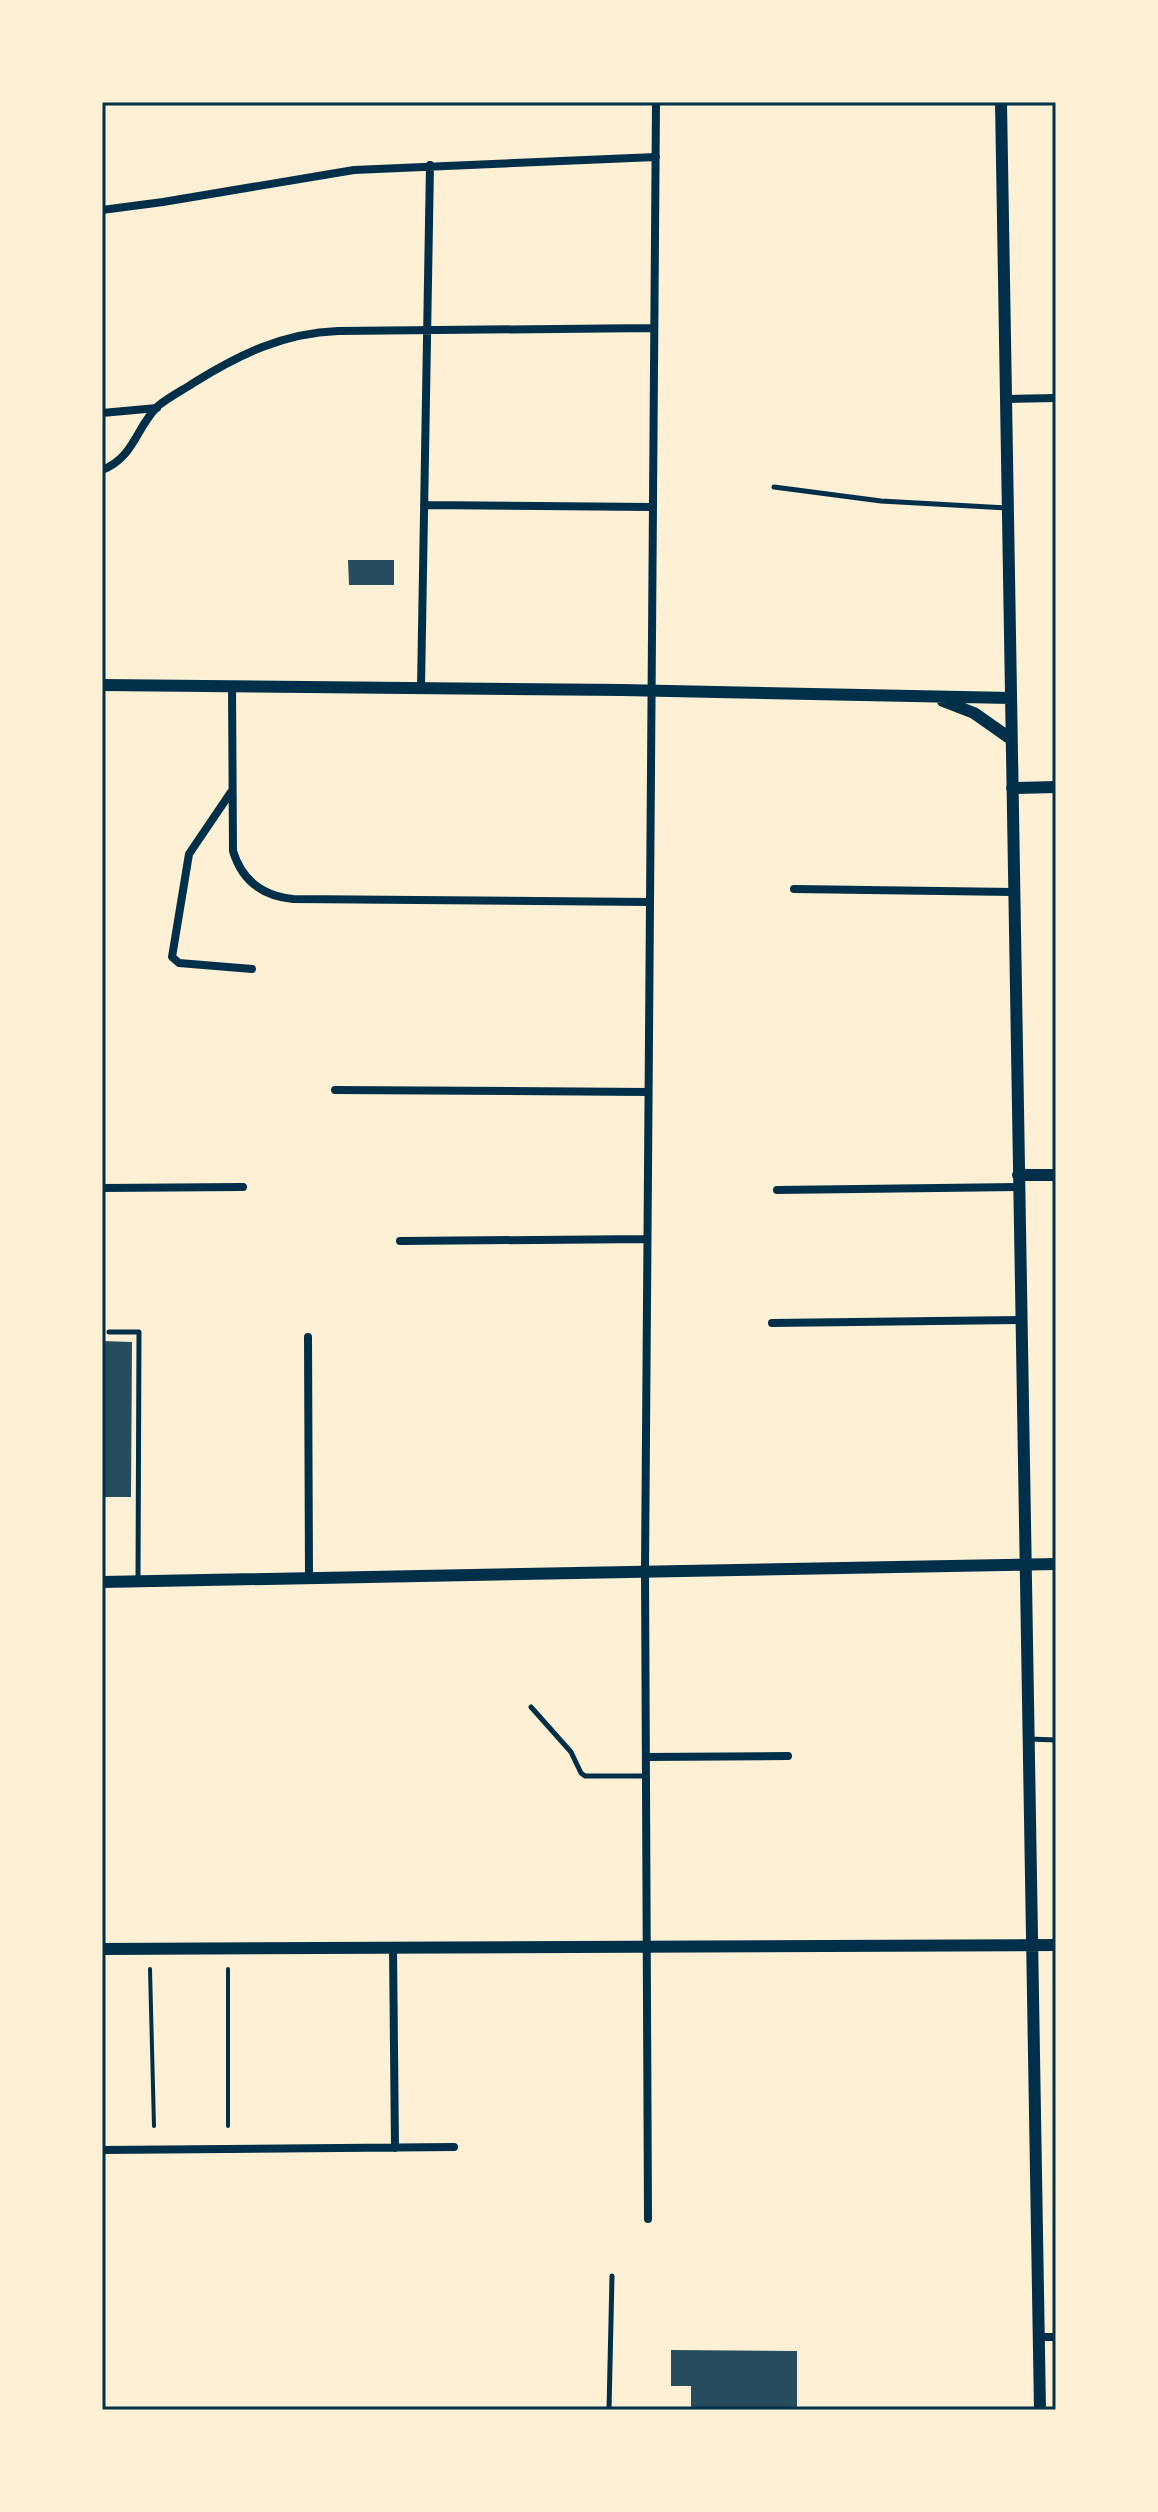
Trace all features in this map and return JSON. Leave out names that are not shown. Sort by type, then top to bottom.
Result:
[{"type":"street","points":[[648,2219],[645,1570],[656,102]]},
{"type":"street","points":[[1001,102],[1040,2410]]},
{"type":"street","points":[[102,210],[354,170],[656,157]]},
{"type":"street","points":[[421,688],[430,165]]},
{"type":"street","points":[[102,470],[128,453],[157,408],[222,366],[277,340],[317,331],[654,328]]},
{"type":"street","points":[[1005,399],[1056,398]]},
{"type":"street","points":[[102,413],[157,408]]},
{"type":"street","points":[[424,505],[652,507]]},
{"type":"street","points":[[102,685],[1011,698]]},
{"type":"street","points":[[232,686],[233,851],[236,863],[250,883],[270,895],[293,899],[649,902]]},
{"type":"street","points":[[928,698],[974,713],[1011,739]]},
{"type":"street","points":[[1012,788],[1056,787]]},
{"type":"street","points":[[232,791],[189,854],[172,957],[179,963],[252,969]]},
{"type":"street","points":[[794,889],[1014,892]]},
{"type":"street","points":[[335,1090],[648,1092]]},
{"type":"street","points":[[777,1190],[1019,1181],[1056,1175]]},
{"type":"street","points":[[102,1188],[243,1187]]},
{"type":"street","points":[[400,1241],[647,1239]]},
{"type":"street","points":[[772,1323],[1021,1320]]},
{"type":"street","points":[[308,1337],[309,1577]]},
{"type":"street","points":[[102,1582],[1056,1564]]},
{"type":"street","points":[[646,1757],[788,1756]]},
{"type":"street","points":[[102,1949],[1056,1945]]},
{"type":"street","points":[[393,1948],[395,2148]]},
{"type":"street","points":[[102,2150],[454,2147]]},
{"type":"street","points":[[1038,2337],[1056,2337]]},
{"type":"lane","points":[[774,487],[881,501],[1007,508]]},
{"type":"lane","points":[[109,1332],[139,1332],[138,1581]]},
{"type":"lane","points":[[531,1707],[566,1745],[585,1776],[646,1776]]},
{"type":"lane","points":[[1028,1739],[1056,1740]]},
{"type":"lane","points":[[609,2410],[612,2276]]},
{"type":"path","points":[[150,1969],[154,2126]]},
{"type":"path","points":[[228,1969],[228,2126]]},
{"type":"building","points":[[348,560],[394,560],[394,585],[349,585]]},
{"type":"building","points":[[102,1341],[132,1342],[131,1497],[102,1497]]},
{"type":"building","points":[[671,2350],[797,2351],[797,2410],[691,2410],[691,2386],[671,2386]]}]
